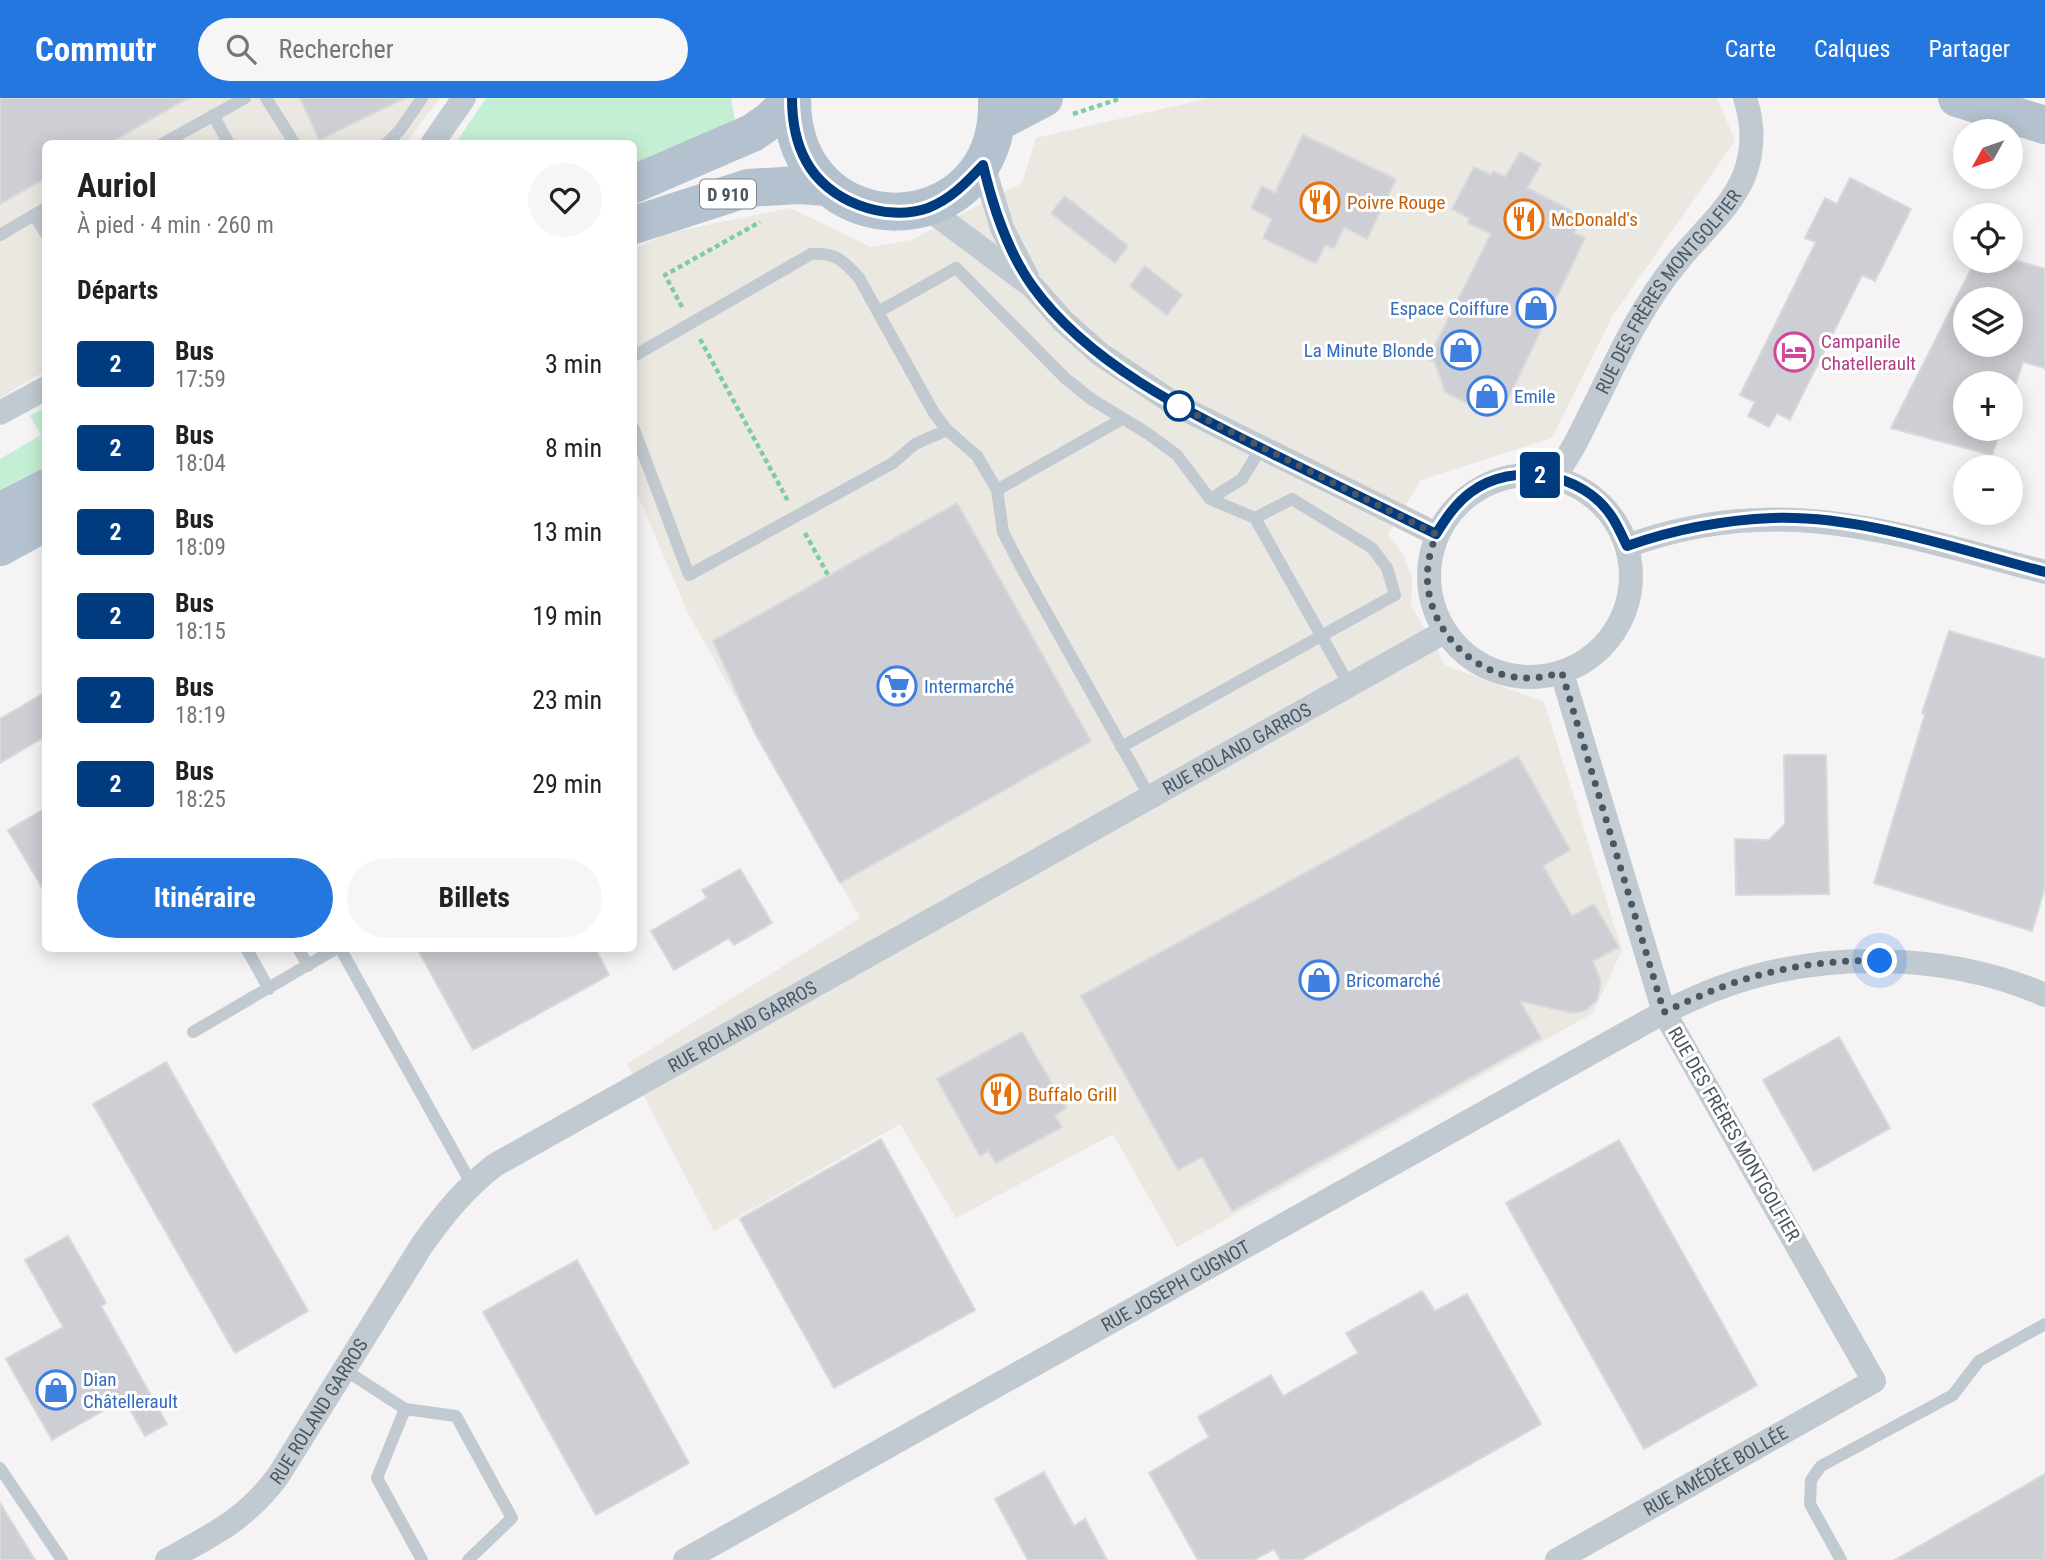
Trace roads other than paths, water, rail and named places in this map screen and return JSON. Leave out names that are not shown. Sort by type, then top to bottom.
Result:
[{"type":"main road","points":[[1957,98],[2045,125]]},
{"type":"main road","points":[[792,99],[794,132],[806,162],[827,187],[849,202],[874,211],[901,212],[927,208],[958,191],[983,165],[993,145],[998,110],[1057,106]]},
{"type":"main road","name":"D 910","points":[[637,183],[752,133],[792,99]]},
{"type":"main road","name":"D 910","points":[[637,224],[748,188],[799,185],[827,187]]},
{"type":"main road","points":[[0,512],[42,490]]},
{"type":"main road","points":[[0,547],[42,524]]},
{"type":"street","points":[[435,140],[464,98]]},
{"type":"street","name":"RUE DES FRÈRES MONTGOLFIER","points":[[1553,477],[1568,459],[1648,301],[1734,195],[1742,180],[1753,138],[1745,98]]},
{"type":"street","points":[[983,165],[1002,228],[1033,287]]},
{"type":"street","points":[[927,208],[1033,287],[1063,321],[1100,354],[1128,374],[1177,405],[1436,534]]},
{"type":"street","points":[[0,413],[42,390]]},
{"type":"street","points":[[1525,474],[1553,477],[1586,491],[1611,515],[1627,546],[1632,577],[1627,609],[1612,636],[1590,659],[1562,673],[1529,678],[1496,672],[1466,656],[1444,632],[1430,600],[1428,567],[1436,534],[1451,510],[1472,491],[1507,477],[1525,474]]},
{"type":"street","points":[[1627,546],[1659,534],[1707,524],[1776,518],[1837,522],[1902,534],[2045,572]]},
{"type":"street","name":"RUE ROLAND GARROS","points":[[167,1560],[246,1513],[262,1496],[345,1370],[422,1244],[471,1183],[507,1158],[1444,632]]},
{"type":"street","name":"RUE DES FRÈRES MONTGOLFIER","points":[[1562,673],[1664,1012],[1874,1381]]},
{"type":"street","name":"RUE JOSEPH CUGNOT","points":[[685,1560],[1664,1012],[1720,988],[1778,971],[1854,960],[1931,964],[2016,983],[2045,995]]},
{"type":"street","name":"RUE AMÉDÉE BOLLÉE","points":[[1557,1560],[1874,1381]]},
{"type":"lane","points":[[169,140],[245,98]]},
{"type":"lane","points":[[266,98],[292,140]]},
{"type":"lane","points":[[390,140],[422,98]]},
{"type":"lane","points":[[213,115],[227,140]]},
{"type":"lane","points":[[0,235],[40,212]]},
{"type":"lane","points":[[637,354],[811,254],[827,253],[844,260],[859,278],[947,430],[978,456],[997,490],[1003,532],[1150,797]]},
{"type":"lane","points":[[878,312],[956,268],[1065,378],[1177,455],[1210,499],[1255,518],[1349,685]]},
{"type":"lane","points":[[997,490],[1122,418]]},
{"type":"lane","points":[[637,437],[689,575],[893,463],[915,444],[947,430]]},
{"type":"lane","points":[[1210,499],[1242,479],[1261,448]]},
{"type":"lane","points":[[1121,747],[1395,595],[1387,568],[1372,548],[1292,499],[1255,518]]},
{"type":"lane","points":[[248,952],[269,989]]},
{"type":"lane","points":[[300,952],[308,966]]},
{"type":"lane","points":[[193,1032],[332,952]]},
{"type":"lane","points":[[341,952],[471,1183]]},
{"type":"lane","points":[[1841,1560],[1810,1504],[1811,1480],[1821,1466],[1953,1395],[1979,1361],[2045,1324]]},
{"type":"lane","points":[[345,1370],[405,1409],[456,1416],[512,1518],[468,1560]]},
{"type":"lane","points":[[405,1409],[377,1478],[422,1560]]},
{"type":"lane","points":[[0,1468],[62,1560]]},
{"type":"lane","points":[[0,1494],[13,1487]]},
{"type":"place","name":"Poivre Rouge","points":[[1320,202]]},
{"type":"place","name":"McDonald's","points":[[1524,219]]},
{"type":"place","name":"Espace Coiffure","points":[[1536,308]]},
{"type":"place","name":"La Minute Blonde","points":[[1461,350]]},
{"type":"place","name":"Campanile Chatellerault","points":[[1794,352]]},
{"type":"place","name":"Emile","points":[[1487,396]]},
{"type":"place","name":"Intermarché","points":[[897,686]]},
{"type":"place","name":"Bricomarché","points":[[1319,980]]},
{"type":"place","name":"Buffalo Grill","points":[[1001,1094]]},
{"type":"place","name":"Dian Châtellerault","points":[[56,1390]]}]
